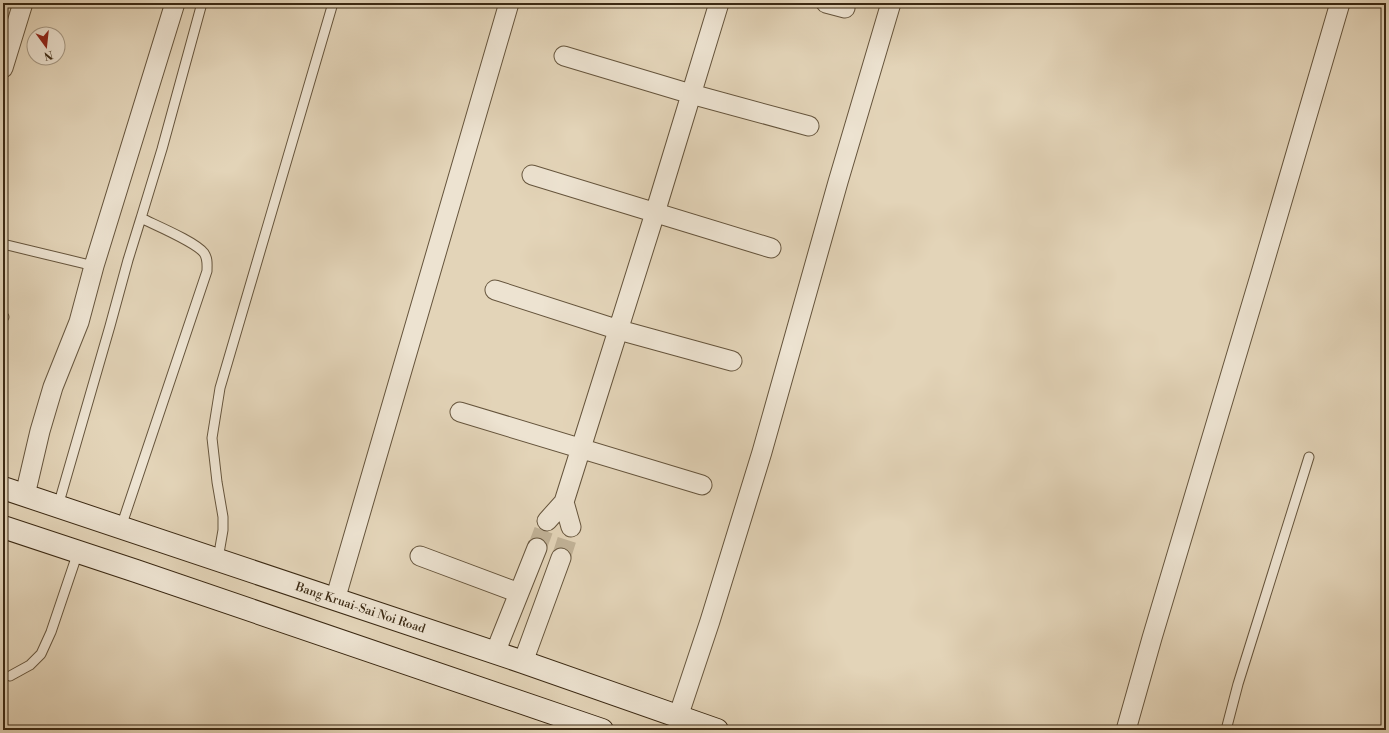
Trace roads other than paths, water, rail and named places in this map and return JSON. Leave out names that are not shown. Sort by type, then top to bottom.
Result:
[{"type":"main road","name":"Bang Kruai-Sai Noi Road","points":[[3,488],[523,662],[717,730]]},
{"type":"main road","points":[[3,528],[136,570],[602,730]]},
{"type":"street","points":[[3,68],[23,3]]},
{"type":"street","points":[[25,495],[46,409],[53,387],[79,322],[94,266],[174,3]]},
{"type":"street","points":[[335,600],[509,3]]},
{"type":"street","points":[[547,521],[564,502],[580,448],[619,330],[719,3]]},
{"type":"street","points":[[826,3],[844,8]]},
{"type":"street","points":[[678,717],[710,621],[762,452],[838,182],[891,3]]},
{"type":"street","points":[[1126,730],[1340,3]]},
{"type":"street","points":[[564,56],[691,94],[810,126]]},
{"type":"street","points":[[532,175],[771,248]]},
{"type":"street","points":[[495,290],[619,330],[732,361]]},
{"type":"street","points":[[460,412],[702,485]]},
{"type":"street","points":[[564,502],[571,527]]},
{"type":"street","points":[[495,653],[537,548]]},
{"type":"street","points":[[420,556],[519,593]]},
{"type":"street","points":[[523,662],[561,558]]},
{"type":"lane","points":[[58,506],[128,260],[162,149],[202,3]]},
{"type":"lane","points":[[218,560],[223,530],[223,517],[212,438],[220,388],[333,3]]},
{"type":"lane","points":[[121,527],[207,271],[208,260],[203,252],[192,244],[141,218]]},
{"type":"lane","points":[[3,244],[94,266]]},
{"type":"lane","points":[[1226,730],[1238,684],[1309,457]]},
{"type":"lane","points":[[10,676],[30,665],[41,654],[51,632],[78,552]]},
{"type":"tunnel","points":[[537,548],[547,521]]},
{"type":"tunnel","points":[[561,558],[571,527]]}]
